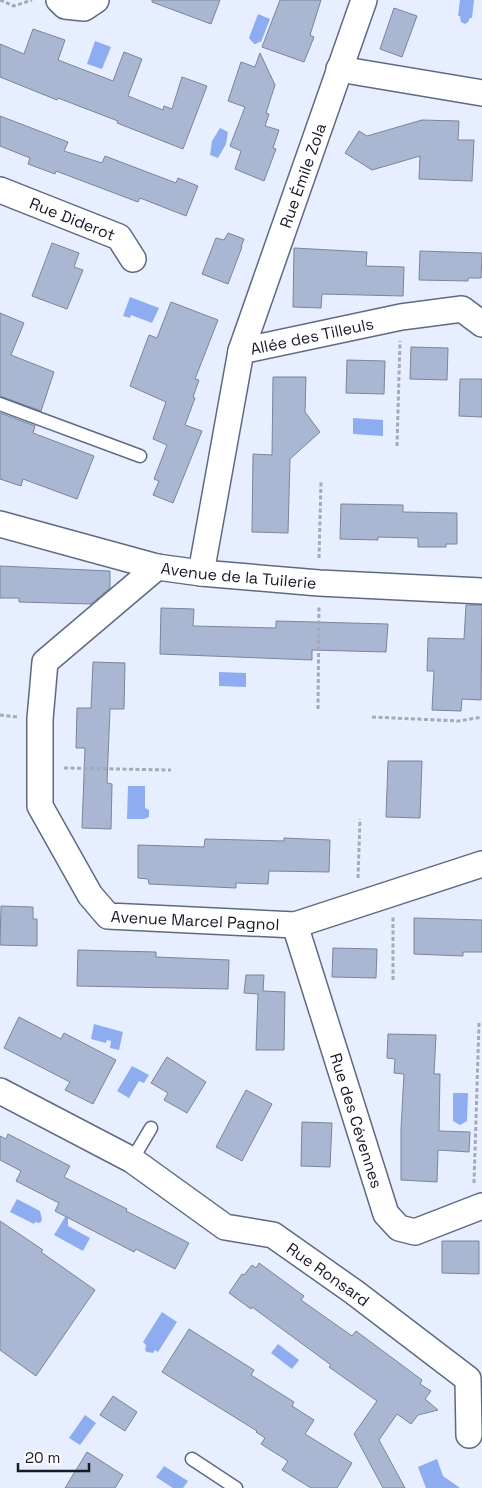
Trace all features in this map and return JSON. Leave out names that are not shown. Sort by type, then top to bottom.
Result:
[{"type":"street","points":[[59,0],[65,6],[84,8],[96,0]]},
{"type":"street","name":"Rue Émile Zola","points":[[241,351],[364,0]]},
{"type":"street","points":[[339,69],[482,93]]},
{"type":"street","name":"Rue Diderot","points":[[0,190],[120,237],[133,259]]},
{"type":"street","name":"Allée des Tilleuls","points":[[201,573],[241,351],[401,317],[462,309],[482,324]]},
{"type":"street","name":"Avenue de la Tuilerie","points":[[0,524],[156,567],[201,573],[319,583],[482,591]]},
{"type":"street","name":"Avenue Marcel Pagnol","points":[[156,567],[45,662],[40,719],[40,806],[90,895],[108,916],[295,926],[482,864]]},
{"type":"street","name":"Rue des Cévennes","points":[[295,926],[386,1214],[399,1228],[415,1232],[477,1208]]},
{"type":"street","name":"Rue Ronsard","points":[[0,1091],[132,1160],[224,1227],[273,1235],[354,1292],[468,1380],[469,1435]]},
{"type":"lane","points":[[0,404],[140,456]]},
{"type":"lane","points":[[132,1160],[151,1128]]},
{"type":"lane","points":[[192,1459],[236,1488]]},
{"type":"path","points":[[0,0],[14,6],[32,0]]},
{"type":"path","points":[[397,446],[401,317]]},
{"type":"path","points":[[372,717],[460,721],[482,717]]},
{"type":"path","points":[[40,767],[171,770]]},
{"type":"path","points":[[357,906],[360,819]]},
{"type":"path","points":[[393,894],[393,980]]},
{"type":"path","points":[[477,1208],[479,1023]]},
{"type":"water","points":[[460,0],[474,0],[472,18],[465,24],[461,22],[460,16],[458,16]]},
{"type":"water","points":[[258,14],[270,19],[261,42],[254,44],[249,38]]},
{"type":"water","points":[[95,41],[111,47],[102,69],[87,64]]},
{"type":"water","points":[[220,128],[228,132],[226,144],[218,158],[210,155],[212,141]]},
{"type":"water","points":[[130,297],[159,308],[152,323],[131,315],[130,318],[123,316]]},
{"type":"water","points":[[353,418],[383,420],[383,436],[353,434]]},
{"type":"water","points":[[219,672],[246,673],[246,687],[219,686]]},
{"type":"water","points":[[128,786],[145,786],[145,808],[149,810],[149,817],[144,819],[127,819]]},
{"type":"water","points":[[94,1024],[123,1032],[119,1050],[110,1048],[111,1041],[107,1040],[106,1043],[91,1039]]},
{"type":"water","points":[[132,1066],[149,1075],[144,1083],[139,1081],[129,1098],[117,1091]]},
{"type":"water","points":[[453,1093],[468,1093],[467,1121],[460,1125],[453,1121]]},
{"type":"water","points":[[17,1199],[40,1211],[42,1220],[40,1223],[35,1222],[34,1224],[10,1212]]},
{"type":"water","points":[[65,1217],[68,1218],[68,1226],[90,1238],[83,1251],[54,1235]]},
{"type":"water","points":[[162,1312],[177,1322],[158,1352],[155,1350],[153,1353],[147,1352],[145,1350],[146,1345],[143,1342]]},
{"type":"water","points":[[278,1344],[299,1360],[292,1369],[271,1353]]},
{"type":"water","points":[[85,1415],[96,1423],[80,1445],[69,1438]]},
{"type":"water","points":[[437,1459],[443,1476],[460,1488],[426,1488],[418,1467]]},
{"type":"water","points":[[164,1466],[188,1481],[183,1488],[173,1488],[156,1477]]},
{"type":"building","points":[[152,0],[220,0],[211,24],[152,2]]},
{"type":"building","points":[[280,0],[321,0],[310,35],[314,37],[304,62],[262,47]]},
{"type":"building","points":[[394,8],[417,16],[402,57],[380,49]]},
{"type":"building","points":[[33,29],[65,40],[58,60],[113,81],[124,52],[142,59],[128,96],[163,110],[164,106],[172,109],[182,77],[207,86],[183,149],[117,123],[118,121],[58,98],[57,100],[0,77],[0,44],[24,54]]},
{"type":"building","points":[[260,53],[275,85],[266,113],[269,114],[265,126],[279,130],[273,148],[276,149],[264,181],[235,169],[241,151],[230,146],[245,107],[228,101],[241,62],[255,67]]},
{"type":"building","points":[[0,116],[68,142],[64,151],[102,163],[105,156],[176,183],[178,178],[198,186],[186,216],[140,198],[138,202],[56,171],[55,174],[28,164],[30,158],[0,146]]},
{"type":"building","points":[[422,120],[459,121],[458,140],[474,140],[472,181],[419,179],[420,156],[372,170],[345,153],[359,131],[367,136]]},
{"type":"building","points":[[228,233],[244,239],[228,284],[202,274],[216,238],[224,240]]},
{"type":"building","points":[[52,243],[79,253],[74,267],[83,270],[67,309],[32,296]]},
{"type":"building","points":[[294,248],[367,252],[366,266],[404,267],[403,296],[322,294],[321,308],[293,307]]},
{"type":"building","points":[[420,251],[482,253],[481,278],[468,278],[468,281],[419,280]]},
{"type":"building","points":[[171,302],[218,320],[195,379],[199,380],[193,397],[195,398],[185,425],[202,431],[173,503],[153,495],[159,481],[154,479],[167,445],[153,439],[166,402],[130,386],[149,335],[157,338]]},
{"type":"building","points":[[0,313],[24,323],[11,355],[54,372],[41,411],[0,396]]},
{"type":"building","points":[[411,347],[448,348],[447,380],[410,379]]},
{"type":"building","points":[[347,360],[385,361],[384,394],[346,393]]},
{"type":"building","points":[[273,377],[306,377],[305,412],[320,432],[290,459],[288,533],[252,532],[253,454],[272,455]]},
{"type":"building","points":[[460,379],[482,379],[482,417],[459,416]]},
{"type":"building","points":[[0,413],[35,426],[33,433],[94,456],[77,499],[23,479],[21,486],[0,479]]},
{"type":"building","points":[[341,504],[403,505],[403,512],[457,513],[457,544],[446,544],[446,547],[418,547],[418,538],[378,537],[378,540],[340,539]]},
{"type":"building","points":[[0,566],[110,571],[110,588],[91,604],[19,602],[19,598],[0,598]]},
{"type":"building","points":[[466,605],[482,605],[481,700],[462,699],[461,711],[432,710],[434,671],[427,671],[428,638],[464,639]]},
{"type":"building","points":[[161,608],[194,609],[193,626],[276,628],[276,621],[388,624],[386,652],[312,650],[312,660],[160,654]]},
{"type":"building","points":[[93,662],[125,663],[124,709],[110,709],[107,783],[112,784],[111,829],[82,828],[85,748],[76,748],[77,708],[91,708]]},
{"type":"building","points":[[388,761],[422,761],[420,818],[386,817]]},
{"type":"building","points":[[284,838],[330,840],[329,872],[269,871],[268,884],[236,883],[236,888],[149,884],[148,879],[138,878],[138,845],[204,847],[205,839],[284,841]]},
{"type":"building","points":[[1,906],[33,907],[33,919],[37,919],[37,946],[0,945]]},
{"type":"building","points":[[414,918],[482,920],[482,952],[463,952],[463,956],[414,954]]},
{"type":"building","points":[[333,948],[377,949],[376,978],[332,977]]},
{"type":"building","points":[[78,950],[156,952],[156,957],[229,960],[228,989],[77,986]]},
{"type":"building","points":[[246,975],[264,975],[263,991],[285,992],[284,1050],[256,1050],[258,994],[244,993]]},
{"type":"building","points":[[19,1017],[61,1039],[64,1033],[116,1060],[93,1104],[65,1090],[70,1082],[4,1048]]},
{"type":"building","points":[[388,1034],[436,1035],[434,1074],[440,1074],[439,1131],[470,1132],[469,1152],[438,1150],[437,1182],[401,1180],[404,1074],[394,1073],[395,1059],[387,1058]]},
{"type":"building","points":[[167,1057],[206,1082],[187,1113],[164,1100],[168,1093],[151,1083]]},
{"type":"building","points":[[246,1090],[272,1104],[242,1161],[216,1147]]},
{"type":"building","points":[[302,1122],[332,1123],[330,1167],[301,1166]]},
{"type":"building","points":[[8,1134],[70,1166],[64,1177],[189,1243],[175,1269],[136,1249],[134,1252],[55,1211],[59,1203],[16,1181],[21,1171],[0,1160],[0,1136],[6,1139]]},
{"type":"building","points":[[0,1221],[43,1250],[41,1252],[95,1290],[36,1376],[0,1350]]},
{"type":"building","points":[[442,1241],[479,1241],[479,1274],[442,1273]]},
{"type":"building","points":[[259,1263],[304,1296],[301,1300],[352,1336],[356,1331],[422,1380],[420,1384],[431,1391],[425,1399],[438,1410],[418,1415],[411,1424],[397,1414],[379,1440],[405,1488],[383,1488],[354,1434],[377,1401],[329,1367],[331,1365],[252,1307],[251,1309],[229,1293],[242,1274],[244,1275],[252,1265],[256,1268]]},
{"type":"building","points":[[189,1329],[254,1370],[251,1375],[294,1402],[292,1406],[314,1420],[305,1434],[352,1463],[337,1488],[311,1488],[282,1470],[288,1461],[261,1444],[265,1438],[257,1431],[162,1372]]},
{"type":"building","points":[[113,1396],[137,1412],[125,1431],[100,1415]]},
{"type":"building","points":[[87,1452],[123,1475],[115,1488],[65,1488]]}]
